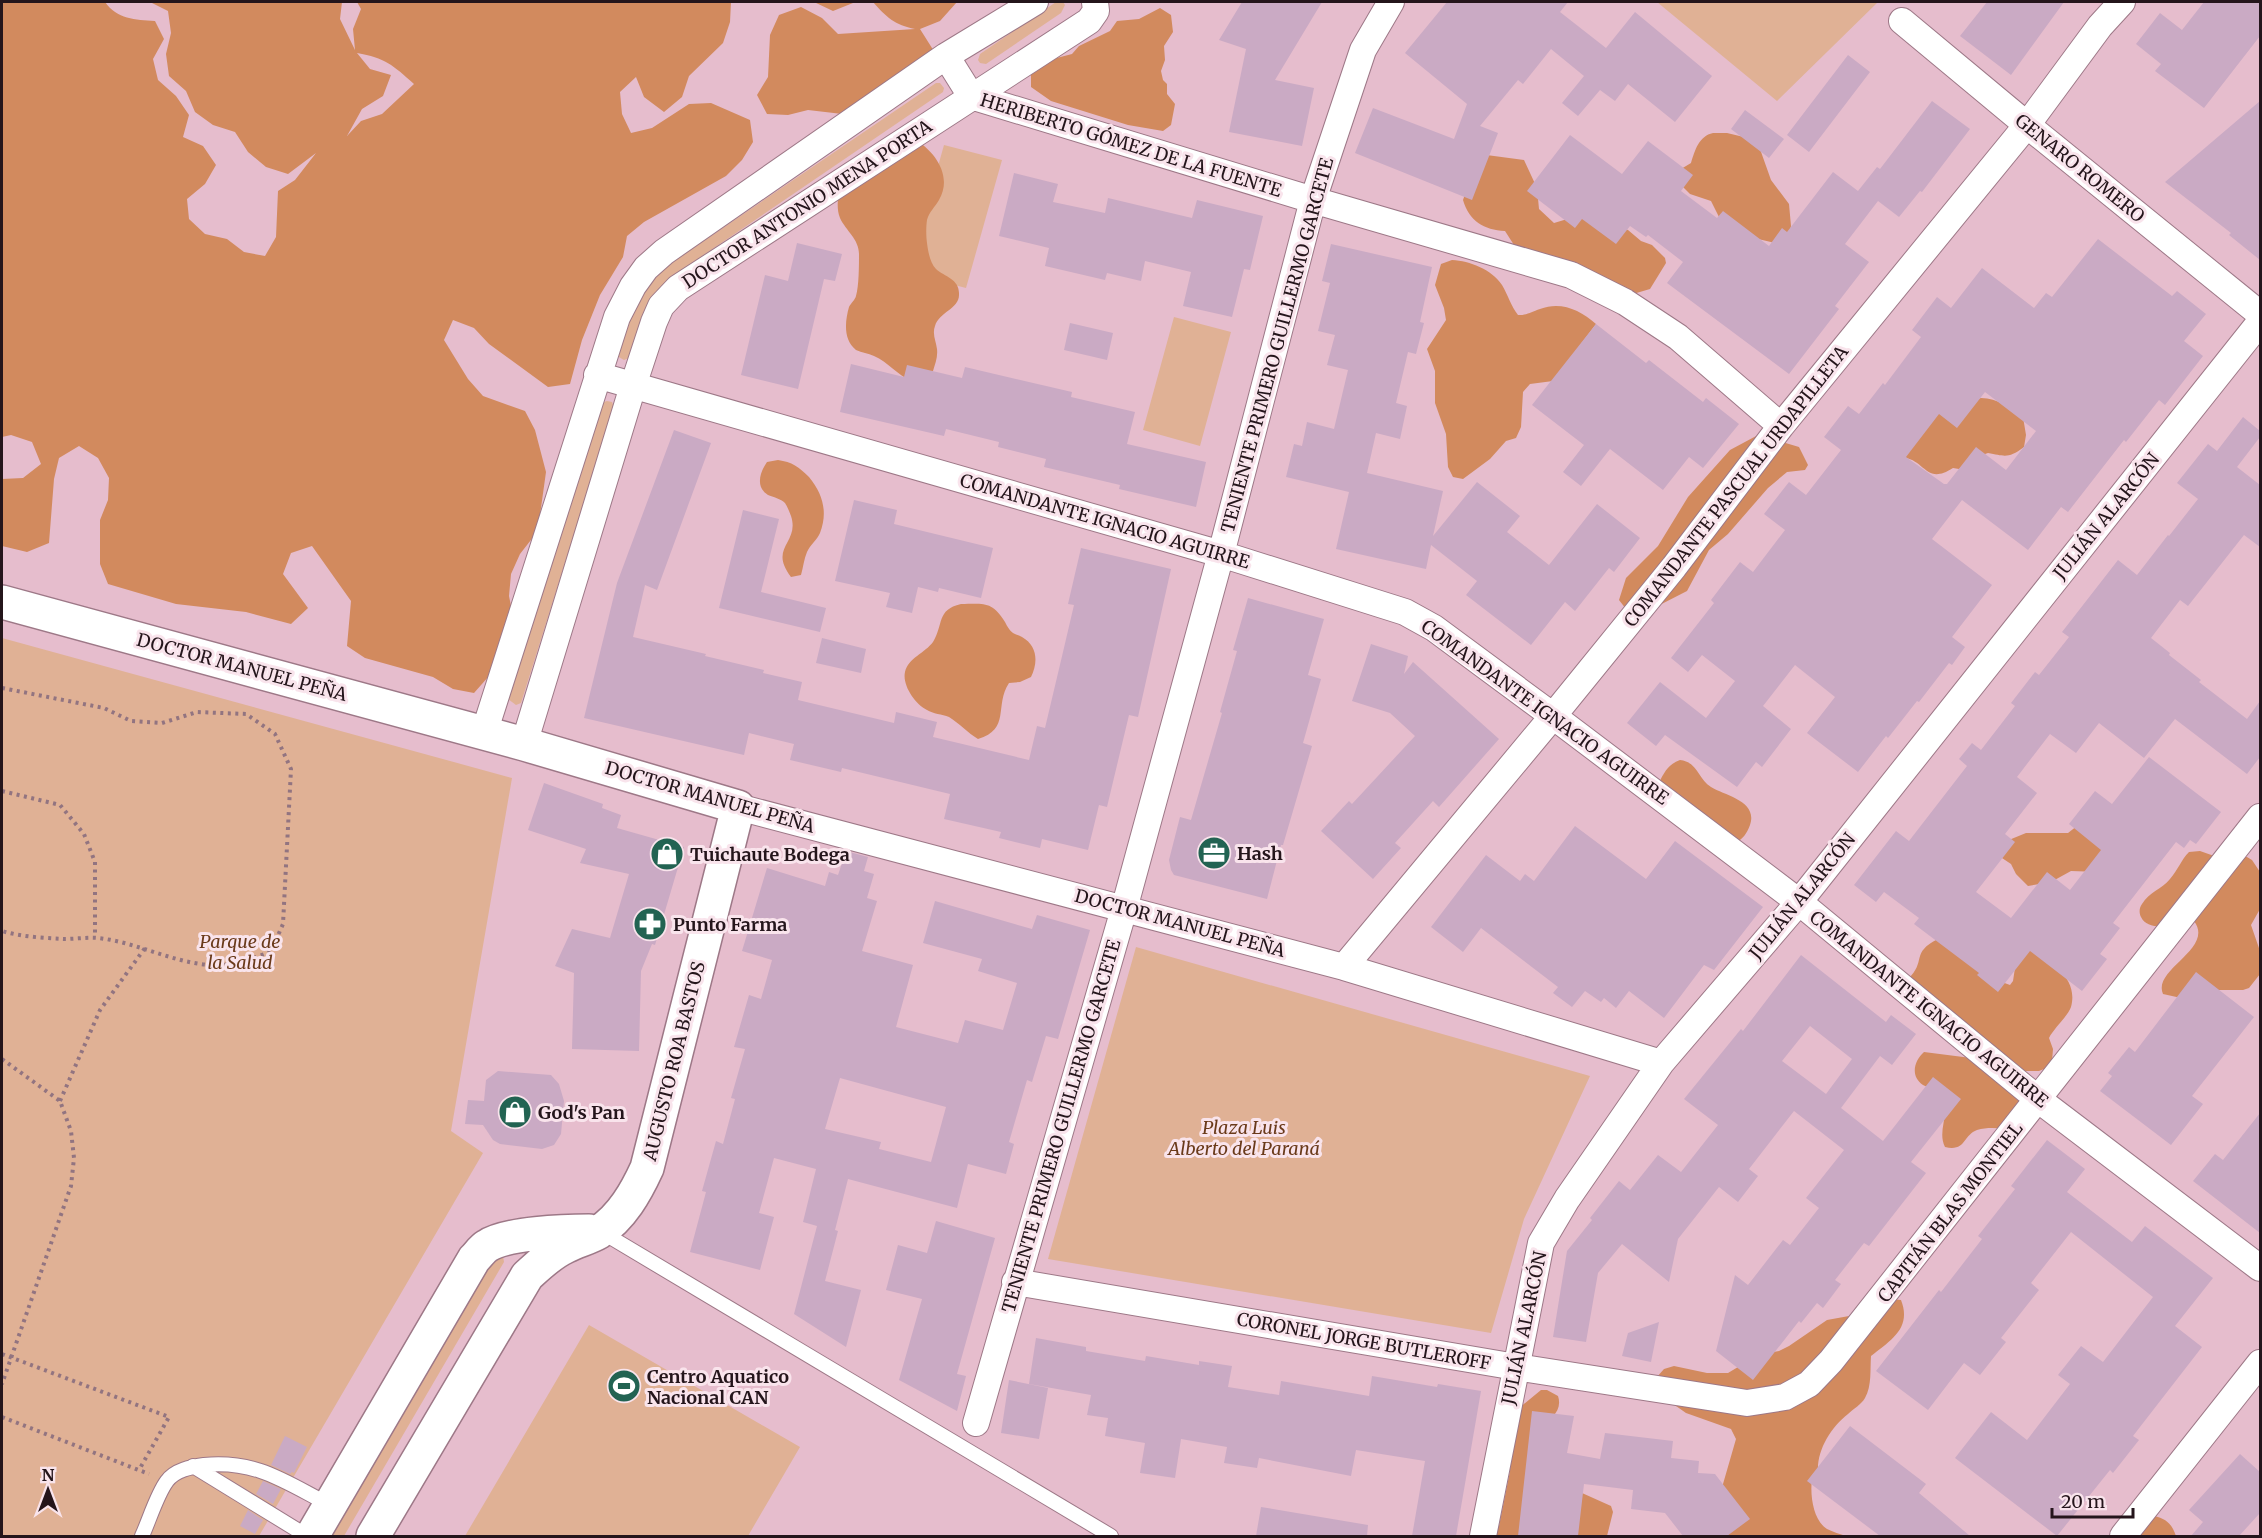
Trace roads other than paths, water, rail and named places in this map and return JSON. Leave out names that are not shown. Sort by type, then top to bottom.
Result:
[{"type":"street","points":[[484,733],[597,375],[617,317],[633,286],[652,263],[690,233],[946,56],[1035,2]]},
{"type":"street","name":"TENIENTE PRIMERO GUILLERMO GARCETE","points":[[976,1423],[1124,909],[1221,554],[1313,200],[1363,50],[1391,2]]},
{"type":"street","name":"COMANDANTE PASCUAL URDAPILLETA","points":[[1344,967],[1674,567],[1781,426],[2027,125],[2100,26],[2122,2]]},
{"type":"street","name":"DOCTOR ANTONIO MENA PORTA","points":[[524,744],[633,386],[661,306],[678,288],[1089,21],[1095,6]]},
{"type":"street","name":"GENARO ROMERO","points":[[1902,21],[2260,314]]},
{"type":"street","name":"HERIBERTO GÓMEZ DE LA FUENTE","points":[[946,56],[971,96],[1313,200],[1571,275],[1625,302],[1678,337],[1781,426]]},
{"type":"street","name":"JULIÁN ALARCÓN","points":[[1483,1536],[1541,1243],[1567,1199],[1661,1063],[1799,902],[2260,322]]},
{"type":"street","name":"COMANDANTE IGNACIO AGUIRRE","points":[[597,375],[1221,554],[1406,612],[1434,628],[1799,902],[2038,1100],[2260,1268]]},
{"type":"street","name":"DOCTOR MANUEL PEÑA","points":[[2,602],[524,744],[738,807],[1344,967],[1661,1063]]},
{"type":"street","name":"AUGUSTO ROA BASTOS","points":[[374,1536],[527,1276],[543,1260],[563,1247],[600,1231],[622,1211],[636,1191],[647,1168],[738,807]]},
{"type":"street","name":"CAPITÁN BLAS MONTIEL","points":[[1785,1397],[1809,1384],[1831,1361],[2260,817]]},
{"type":"street","points":[[309,1536],[330,1505],[474,1259],[488,1245],[505,1240],[551,1231],[600,1231]]},
{"type":"street","name":"CORONEL JORGE BUTLEROFF","points":[[1015,1282],[1516,1367],[1748,1403],[1785,1397]]},
{"type":"street","points":[[2123,1536],[2260,1363]]},
{"type":"lane","points":[[600,1231],[1111,1536]]},
{"type":"lane","points":[[142,1536],[167,1481],[177,1472],[193,1466],[217,1464],[253,1467],[330,1505]]},
{"type":"lane","points":[[193,1466],[309,1536]]},
{"type":"place","name":"Hash","points":[[1214,853]]},
{"type":"place","name":"Tuichaute Bodega","points":[[667,854]]},
{"type":"place","name":"Punto Farma","points":[[650,924]]},
{"type":"place","name":"God's Pan","points":[[515,1112]]},
{"type":"place","name":"Centro Aquatico Nacional CAN","points":[[624,1386]]},
{"type":"park label","name":"Parque de la Salud","points":[[240,951]]},
{"type":"park label","name":"Plaza Luis Alberto del Paraná","points":[[1244,1137]]}]
